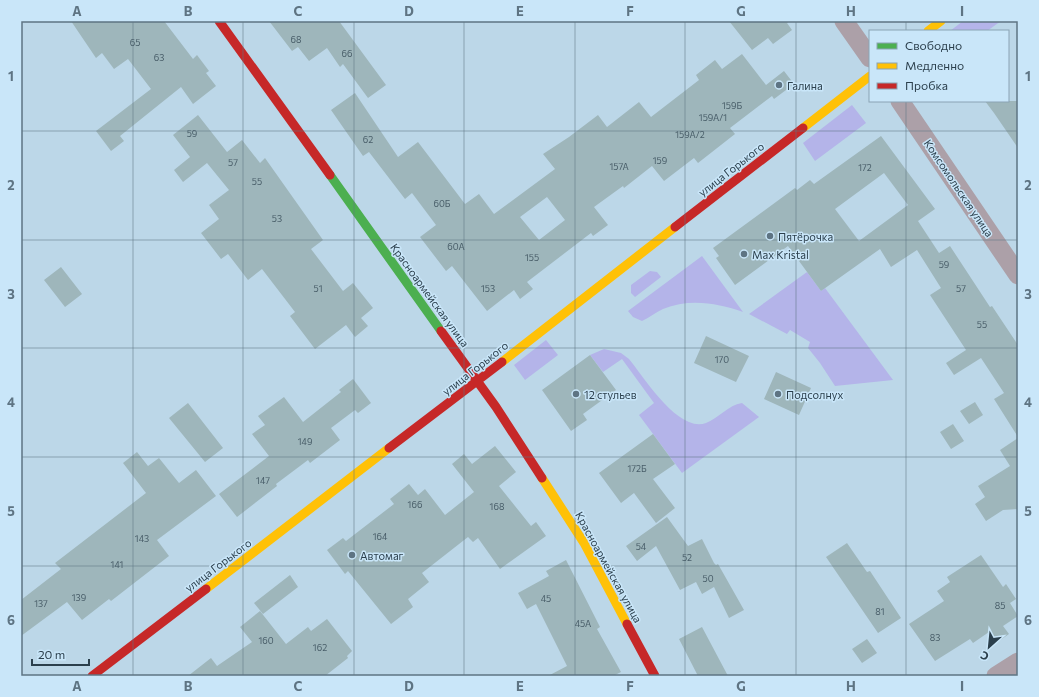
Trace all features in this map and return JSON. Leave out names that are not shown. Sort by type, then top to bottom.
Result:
[{"type":"main road","name":"Красноармейская улица","points":[[219,21],[496,407],[584,543],[655,676]]},
{"type":"main road","points":[[929,30],[941,21]]},
{"type":"main road","name":"улица Горького","points":[[92,676],[477,381],[869,77]]},
{"type":"street","points":[[844,21],[869,57]]},
{"type":"street","name":"Комсомольская улица","points":[[901,102],[1018,275]]},
{"type":"street","points":[[996,676],[1018,662]]},
{"type":"shaded area","points":[[963,21],[1001,21],[988,30],[951,30]]},
{"type":"shaded area","points":[[852,105],[866,123],[815,161],[803,143]]},
{"type":"shaded area","points":[[702,256],[743,312],[714,304],[693,303],[663,309],[642,321],[633,317],[628,311]]},
{"type":"shaded area","points":[[650,271],[657,272],[661,277],[635,297],[631,293],[631,285]]},
{"type":"shaded area","points":[[807,272],[821,291],[825,288],[893,380],[835,386],[808,348],[810,342],[790,330],[787,334],[749,314]]},
{"type":"shaded area","points":[[546,340],[558,355],[525,380],[514,365]]},
{"type":"shaded area","points":[[604,349],[621,353],[629,359],[663,402],[684,420],[695,424],[706,423],[732,406],[742,403],[759,417],[682,473],[639,415],[654,403],[622,359],[603,372],[590,355]]},
{"type":"building","points":[[71,21],[164,21],[193,59],[197,55],[209,71],[206,73],[216,86],[193,104],[181,87],[120,136],[124,141],[111,151],[96,131],[151,89],[128,59],[114,69],[102,53],[96,58]]},
{"type":"building","points":[[269,21],[339,21],[386,85],[368,98],[343,64],[340,67],[327,48],[309,61],[298,47],[292,51]]},
{"type":"building","points":[[729,21],[790,21],[787,23],[792,30],[773,44],[768,38],[752,50]]},
{"type":"building","points":[[742,54],[766,85],[784,71],[794,84],[774,99],[772,96],[730,128],[735,134],[698,163],[694,158],[664,181],[652,166],[624,188],[623,186],[594,207],[608,225],[593,236],[591,233],[527,282],[533,289],[520,299],[514,290],[487,311],[452,266],[446,271],[420,237],[436,225],[412,193],[405,199],[369,152],[363,156],[331,110],[355,93],[398,157],[418,142],[465,204],[479,194],[494,214],[555,169],[543,154],[598,115],[607,127],[639,102],[651,117],[699,80],[696,75],[715,60],[722,69]],"holes":[[[547,197],[565,220],[539,240],[520,217]]]},
{"type":"building","points":[[1018,101],[1018,148],[986,102]]},
{"type":"building","points":[[198,115],[227,152],[242,140],[260,163],[265,158],[323,240],[311,249],[343,291],[353,283],[373,308],[361,318],[368,326],[355,337],[346,325],[315,349],[290,316],[295,312],[262,269],[248,280],[228,254],[221,259],[201,233],[219,219],[209,205],[229,190],[207,163],[183,182],[174,170],[190,157],[173,135]]},
{"type":"building","points":[[881,136],[935,209],[918,221],[939,253],[950,246],[990,307],[992,306],[1018,345],[1018,437],[994,399],[1004,393],[981,358],[954,375],[946,363],[966,350],[930,295],[941,288],[917,250],[891,267],[880,249],[821,291],[788,246],[735,285],[716,258],[719,256],[713,248],[795,188],[797,190],[810,180],[814,184]],"holes":[[[884,173],[908,205],[859,241],[835,209]]]},
{"type":"building","points":[[61,267],[82,294],[65,307],[44,280]]},
{"type":"building","points":[[706,336],[749,356],[736,382],[694,363]]},
{"type":"building","points":[[590,355],[616,390],[583,414],[587,420],[571,431],[542,390]]},
{"type":"building","points":[[776,372],[811,388],[799,415],[764,399]]},
{"type":"building","points":[[353,379],[371,403],[358,413],[355,410],[331,428],[340,440],[310,463],[308,460],[276,484],[277,486],[237,517],[219,494],[269,456],[252,434],[265,425],[258,416],[284,397],[303,422],[341,392],[339,390]]},
{"type":"building","points":[[975,402],[983,415],[969,424],[960,411]]},
{"type":"building","points":[[188,403],[223,448],[205,462],[169,418]]},
{"type":"building","points":[[953,424],[964,441],[951,449],[940,432]]},
{"type":"building","points":[[653,434],[675,464],[653,479],[675,508],[656,523],[634,493],[621,503],[599,473]]},
{"type":"building","points":[[1018,438],[1018,509],[1003,510],[986,521],[975,504],[985,497],[978,486],[1010,466],[1000,450]]},
{"type":"building","points":[[495,446],[516,472],[499,486],[531,526],[536,522],[546,536],[500,569],[478,538],[473,542],[468,537],[422,573],[429,582],[408,599],[413,607],[391,624],[348,571],[345,574],[327,550],[343,538],[346,541],[394,504],[390,499],[409,484],[418,495],[425,489],[445,515],[474,492],[452,464],[464,454],[472,464]]},
{"type":"building","points":[[137,452],[148,466],[159,458],[179,483],[196,470],[216,496],[157,540],[169,556],[111,601],[109,599],[82,620],[67,602],[21,636],[21,600],[61,569],[55,563],[146,493],[123,463]]},
{"type":"building","points":[[667,517],[688,546],[702,539],[714,563],[716,565],[718,564],[744,610],[729,618],[714,587],[702,594],[696,582],[680,590],[656,546],[637,561],[626,546]]},
{"type":"building","points":[[847,543],[867,572],[870,571],[901,618],[878,633],[826,557]]},
{"type":"building","points":[[981,555],[1003,587],[1006,584],[1016,599],[1010,603],[1018,616],[1003,626],[1009,634],[996,643],[989,632],[973,643],[970,639],[935,661],[909,624],[944,601],[937,591],[950,582],[947,577]]},
{"type":"building","points":[[566,560],[600,627],[597,629],[621,672],[613,676],[548,676],[567,666],[536,604],[527,609],[518,593],[549,576],[546,571]]},
{"type":"building","points":[[290,575],[298,587],[263,614],[254,603]]},
{"type":"building","points":[[260,611],[286,644],[308,627],[311,631],[327,619],[352,651],[347,656],[348,658],[325,676],[188,676],[211,658],[217,666],[252,642],[240,627]]},
{"type":"building","points":[[702,627],[728,676],[698,676],[679,639]]},
{"type":"building","points":[[867,639],[877,653],[862,663],[852,649]]},
{"type":"traffic: fast","points":[[330,175],[441,331]]},
{"type":"traffic: slow","points":[[929,30],[941,21]]},
{"type":"traffic: slow","points":[[803,128],[869,77]]},
{"type":"traffic: slow","points":[[502,362],[675,227]]},
{"type":"traffic: slow","points":[[206,589],[389,448]]},
{"type":"traffic: slow","points":[[542,478],[584,543],[627,624]]},
{"type":"traffic: jam","points":[[219,21],[330,175]]},
{"type":"traffic: jam","points":[[675,227],[803,128]]},
{"type":"traffic: jam","points":[[441,331],[496,407],[542,478]]},
{"type":"traffic: jam","points":[[389,448],[502,362]]},
{"type":"traffic: jam","points":[[92,676],[206,589]]},
{"type":"traffic: jam","points":[[627,624],[655,676]]},
{"type":"place","name":"Галина","points":[[779,85]]},
{"type":"place","name":"Пятёрочка","points":[[770,236]]},
{"type":"place","name":"Max Kristal","points":[[744,254]]},
{"type":"place","name":"12 стульев","points":[[576,394]]},
{"type":"place","name":"Подсолнух","points":[[778,394]]},
{"type":"place","name":"Автомаг","points":[[352,555]]}]
